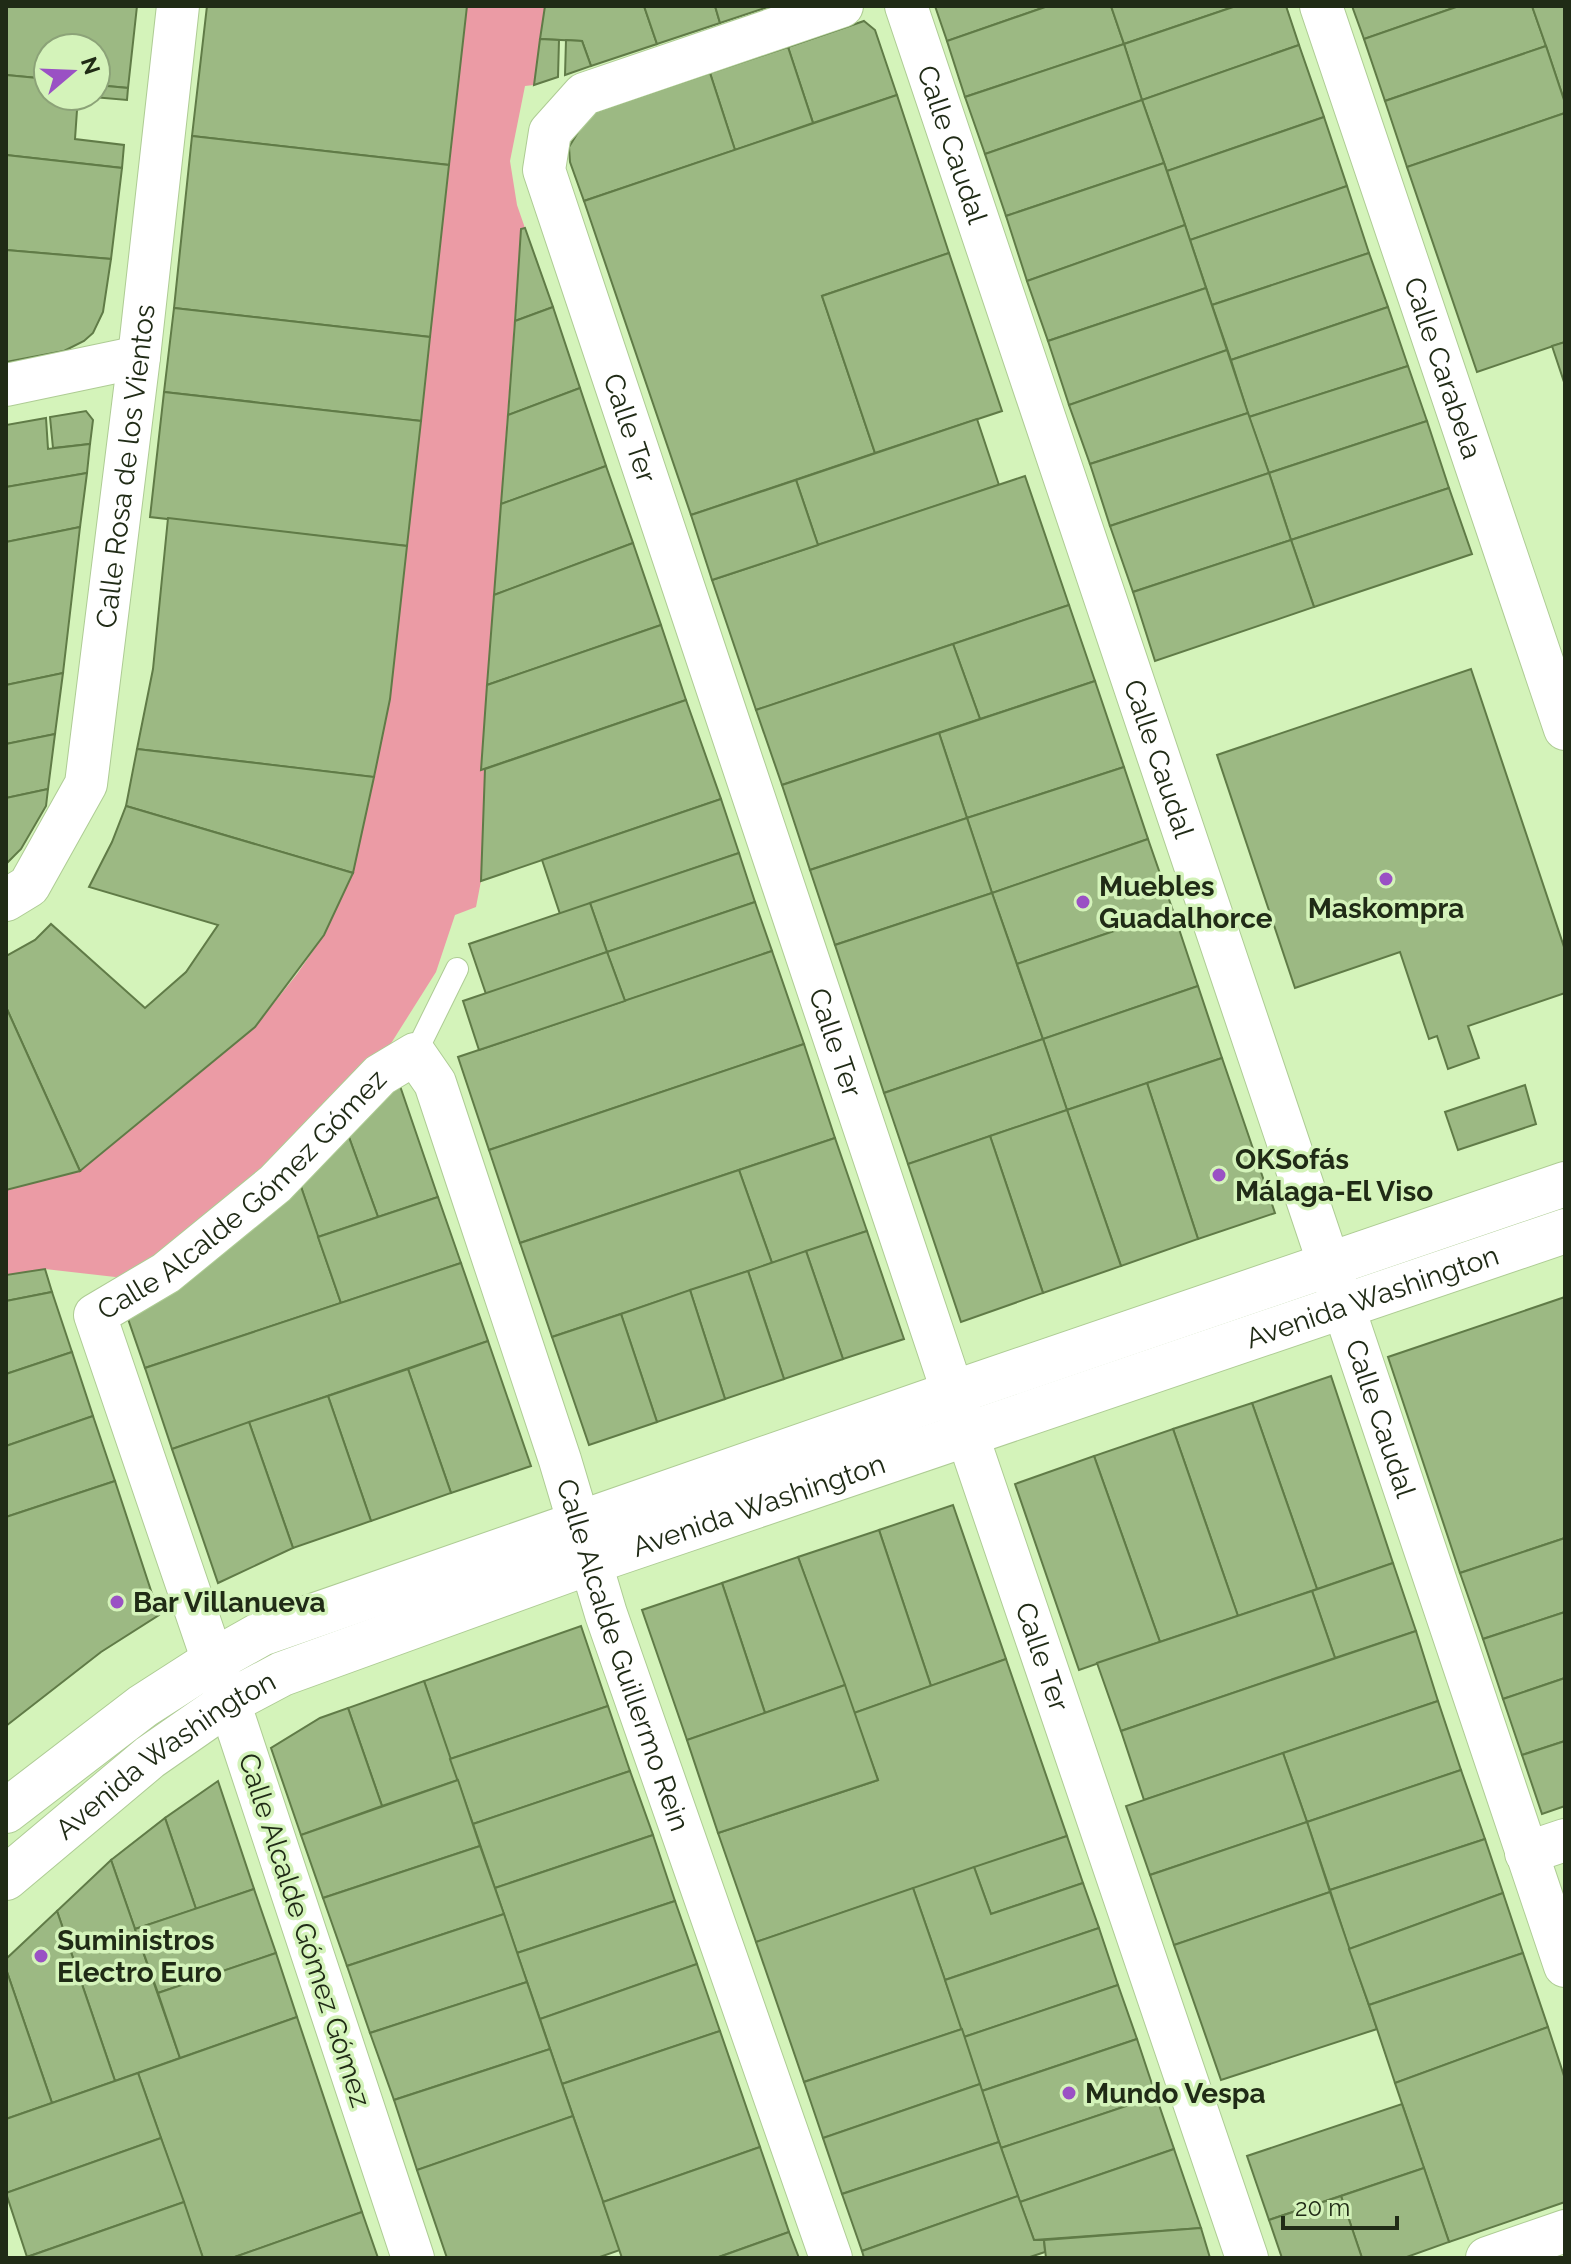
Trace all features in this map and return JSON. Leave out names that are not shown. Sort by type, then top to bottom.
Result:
[{"type":"main road","name":"Avenida Washington","points":[[6,1878],[150,1757],[229,1702],[282,1674],[585,1543],[953,1393],[1565,1184]]},
{"type":"main road","name":"Avenida Washington","points":[[6,1811],[143,1706],[261,1634],[968,1434],[1565,1231]]},
{"type":"street","name":"Calle Rosa de los Vientos","points":[[6,900],[29,886],[86,784],[139,357],[178,6]]},
{"type":"street","name":"Calle Ter","points":[[842,6],[584,94],[550,132],[544,170],[953,1393],[1247,2258]]},
{"type":"street","name":"Calle Caudal","points":[[906,6],[1565,1966]]},
{"type":"street","name":"Calle Carabela","points":[[1321,6],[1565,729]]},
{"type":"street","points":[[6,385],[139,357]]},
{"type":"street","name":"Calle Alcalde Gómez Gómez","points":[[413,2258],[229,1702],[95,1315],[166,1273],[275,1184],[380,1075],[415,1054]]},
{"type":"street","name":"Calle Alcalde Guillermo Rein","points":[[415,1054],[435,1083],[550,1429],[606,1614],[831,2258]]},
{"type":"street","points":[[1526,1853],[1565,1840]]},
{"type":"street","points":[[1487,2258],[1565,2231]]},
{"type":"lane","points":[[415,1054],[457,969]]},
{"type":"shaded area","points":[[467,6],[545,6],[534,85],[525,86],[510,161],[517,205],[525,228],[521,230],[481,770],[485,769],[481,881],[476,907],[455,915],[436,972],[390,1045],[237,1195],[124,1278],[45,1269],[6,1275],[6,1190],[80,1171],[255,1027],[324,935],[374,777],[390,699]]},
{"type":"building","points":[[6,6],[137,6],[128,88],[112,86],[112,32],[32,32],[32,77],[6,75]]},
{"type":"building","points":[[207,6],[467,6],[449,165],[192,136]]},
{"type":"building","points":[[545,6],[644,6],[657,44],[591,66],[582,41],[540,39]]},
{"type":"building","points":[[644,6],[715,6],[720,23],[657,44]]},
{"type":"building","points":[[715,6],[771,6],[720,23]]},
{"type":"building","points":[[935,6],[1048,6],[947,41]]},
{"type":"building","points":[[1048,6],[1111,6],[1124,44],[965,97],[947,41]]},
{"type":"building","points":[[1111,6],[1236,6],[1124,44]]},
{"type":"building","points":[[1236,6],[1286,6],[1299,45],[1142,100],[1124,44]]},
{"type":"building","points":[[1352,6],[1459,6],[1364,39]]},
{"type":"building","points":[[1459,6],[1532,6],[1546,46],[1385,101],[1364,39]]},
{"type":"building","points":[[1532,6],[1565,6],[1565,103],[1546,46]]},
{"type":"building","points":[[864,21],[875,30],[897,95],[813,123],[788,47]]},
{"type":"building","points":[[540,39],[559,40],[558,77],[534,85]]},
{"type":"building","points":[[566,40],[582,41],[591,66],[565,75]]},
{"type":"building","points":[[1124,44],[1142,100],[985,154],[965,97]]},
{"type":"building","points":[[1299,45],[1324,117],[1167,171],[1142,100]]},
{"type":"building","points":[[1546,46],[1565,103],[1565,113],[1407,167],[1385,101]]},
{"type":"building","points":[[788,47],[813,123],[735,150],[710,73]]},
{"type":"building","points":[[710,73],[735,150],[584,201],[570,162],[569,147],[589,114]]},
{"type":"building","points":[[6,75],[32,77],[32,112],[77,112],[75,139],[124,145],[122,168],[6,155]]},
{"type":"building","points":[[112,86],[128,88],[127,100],[112,99]]},
{"type":"building","points":[[897,95],[949,253],[822,296],[875,453],[691,515],[584,201]]},
{"type":"building","points":[[1142,100],[1164,163],[1006,216],[985,154]]},
{"type":"building","points":[[1565,113],[1565,342],[1477,372],[1407,167]]},
{"type":"building","points":[[1324,117],[1347,186],[1190,240],[1167,171]]},
{"type":"building","points":[[192,136],[449,165],[430,337],[174,308]]},
{"type":"building","points":[[6,155],[122,168],[111,259],[6,250]]},
{"type":"building","points":[[1164,163],[1185,225],[1027,281],[1006,216]]},
{"type":"building","points":[[1347,186],[1369,253],[1212,305],[1190,240]]},
{"type":"building","points":[[1185,225],[1206,288],[1048,341],[1027,281]]},
{"type":"building","points":[[525,228],[553,307],[515,321],[521,229]]},
{"type":"building","points":[[6,250],[111,259],[103,312],[93,333],[64,351],[6,362]]},
{"type":"building","points":[[949,253],[1002,411],[875,453],[822,296]]},
{"type":"building","points":[[1369,253],[1388,307],[1231,360],[1212,305]]},
{"type":"building","points":[[1206,288],[1227,350],[1069,405],[1048,341]]},
{"type":"building","points":[[553,307],[580,388],[508,415],[515,321]]},
{"type":"building","points":[[1388,307],[1408,366],[1249,417],[1231,360]]},
{"type":"building","points":[[174,308],[430,337],[421,421],[164,392]]},
{"type":"building","points":[[1565,342],[1565,385],[1552,346]]},
{"type":"building","points":[[1227,350],[1248,413],[1090,464],[1069,405]]},
{"type":"building","points":[[1408,366],[1427,421],[1269,473],[1249,417]]},
{"type":"building","points":[[580,388],[606,466],[501,504],[508,415]]},
{"type":"building","points":[[164,392],[421,421],[407,546],[150,517]]},
{"type":"building","points":[[86,411],[93,420],[90,444],[53,448],[50,417]]},
{"type":"building","points":[[1248,413],[1269,473],[1110,526],[1090,464]]},
{"type":"building","points":[[46,418],[48,449],[90,444],[87,473],[6,487],[6,425]]},
{"type":"building","points":[[977,419],[999,485],[818,545],[796,480]]},
{"type":"building","points":[[1427,421],[1449,488],[1291,540],[1269,473]]},
{"type":"building","points":[[606,466],[633,543],[494,595],[501,504]]},
{"type":"building","points":[[87,473],[80,527],[6,542],[6,487]]},
{"type":"building","points":[[1269,473],[1291,540],[1133,592],[1110,526]]},
{"type":"building","points":[[1025,476],[1069,605],[756,710],[712,580]]},
{"type":"building","points":[[796,480],[818,545],[712,580],[691,515]]},
{"type":"building","points":[[1449,488],[1472,554],[1314,607],[1291,540]]},
{"type":"building","points":[[168,518],[407,546],[390,699],[374,777],[137,749],[153,669]]},
{"type":"building","points":[[80,527],[63,673],[6,685],[6,542]]},
{"type":"building","points":[[1291,540],[1314,607],[1155,661],[1133,592]]},
{"type":"building","points":[[633,543],[661,625],[487,685],[494,595]]},
{"type":"building","points":[[1069,605],[1095,681],[980,719],[953,644]]},
{"type":"building","points":[[661,625],[686,700],[481,770],[487,685]]},
{"type":"building","points":[[953,644],[980,719],[782,785],[756,710]]},
{"type":"building","points":[[1471,669],[1565,950],[1565,993],[1468,1026],[1479,1058],[1448,1069],[1437,1036],[1429,1039],[1400,952],[1295,988],[1217,755]]},
{"type":"building","points":[[63,673],[55,734],[6,744],[6,685]]},
{"type":"building","points":[[1095,681],[1124,767],[967,818],[939,733]]},
{"type":"building","points":[[686,700],[721,799],[481,881],[485,769]]},
{"type":"building","points":[[939,733],[967,818],[810,870],[782,785]]},
{"type":"building","points":[[55,734],[48,789],[6,798],[6,744]]},
{"type":"building","points":[[137,749],[374,777],[353,873],[126,806]]},
{"type":"building","points":[[1124,767],[1148,839],[992,893],[967,818]]},
{"type":"building","points":[[48,789],[46,806],[21,849],[6,864],[6,798]]},
{"type":"building","points":[[721,799],[739,853],[560,914],[542,860]]},
{"type":"building","points":[[126,806],[353,873],[324,935],[255,1027],[80,1171],[6,1007],[6,956],[35,940],[51,924],[145,1008],[186,972],[218,925],[89,887]]},
{"type":"building","points":[[967,818],[992,893],[835,945],[810,870]]},
{"type":"building","name":"Muebles Guadalhorce","points":[[1148,839],[1173,911],[1017,964],[992,893]]},
{"type":"building","points":[[739,853],[755,902],[607,952],[590,903]]},
{"type":"building","points":[[992,893],[1043,1039],[884,1093],[835,945]]},
{"type":"building","points":[[755,902],[772,951],[625,1001],[607,952]]},
{"type":"building","points":[[590,903],[607,952],[486,994],[469,944]]},
{"type":"building","points":[[1173,911],[1198,986],[1043,1039],[1017,964]]},
{"type":"building","points":[[772,951],[804,1044],[489,1150],[458,1057]]},
{"type":"building","points":[[607,952],[625,1001],[479,1050],[463,1001]]},
{"type":"building","points":[[1198,986],[1222,1058],[1067,1110],[1043,1039]]},
{"type":"building","points":[[6,1007],[80,1171],[6,1190]]},
{"type":"building","points":[[1043,1039],[1067,1110],[908,1164],[884,1093]]},
{"type":"building","points":[[804,1044],[835,1138],[520,1243],[489,1150]]},
{"type":"building","name":"OKSofás Málaga-El Viso","points":[[1222,1058],[1275,1213],[1198,1239],[1147,1083]]},
{"type":"building","points":[[399,1083],[438,1197],[378,1217],[346,1129]]},
{"type":"building","points":[[1147,1083],[1198,1239],[1121,1266],[1067,1110]]},
{"type":"building","points":[[1525,1085],[1536,1124],[1458,1150],[1445,1112]]},
{"type":"building","points":[[1067,1110],[1121,1266],[1043,1293],[990,1136]]},
{"type":"building","points":[[346,1129],[378,1217],[318,1237],[298,1178]]},
{"type":"building","points":[[990,1136],[1043,1293],[961,1322],[908,1164]]},
{"type":"building","points":[[835,1138],[867,1231],[772,1263],[739,1170]]},
{"type":"building","points":[[739,1170],[772,1263],[552,1337],[520,1243]]},
{"type":"building","points":[[298,1178],[341,1303],[145,1368],[126,1313]]},
{"type":"building","points":[[438,1197],[461,1263],[341,1303],[318,1237]]},
{"type":"building","points":[[867,1231],[904,1339],[843,1359],[806,1251]]},
{"type":"building","points":[[806,1251],[843,1359],[784,1379],[748,1271]]},
{"type":"building","points":[[461,1263],[488,1341],[172,1449],[145,1368]]},
{"type":"building","points":[[45,1269],[52,1292],[6,1301],[6,1275]]},
{"type":"building","points":[[748,1271],[784,1379],[725,1399],[690,1290]]},
{"type":"building","points":[[690,1290],[725,1399],[657,1422],[621,1314]]},
{"type":"building","points":[[52,1292],[72,1352],[6,1374],[6,1301]]},
{"type":"building","points":[[1565,1297],[1565,1538],[1460,1573],[1388,1357]]},
{"type":"building","points":[[621,1314],[657,1422],[589,1445],[552,1337]]},
{"type":"building","points":[[488,1341],[531,1466],[451,1493],[408,1369]]},
{"type":"building","points":[[72,1352],[93,1416],[6,1446],[6,1374]]},
{"type":"building","points":[[408,1369],[451,1493],[371,1521],[328,1396]]},
{"type":"building","points":[[1331,1376],[1393,1563],[1317,1589],[1252,1403]]},
{"type":"building","points":[[328,1396],[371,1521],[293,1548],[249,1422]]},
{"type":"building","points":[[1252,1403],[1317,1589],[1238,1616],[1173,1429]]},
{"type":"building","points":[[93,1416],[115,1481],[6,1517],[6,1446]]},
{"type":"building","points":[[249,1422],[293,1548],[218,1583],[172,1449]]},
{"type":"building","points":[[1173,1429],[1238,1616],[1160,1642],[1094,1456]]},
{"type":"building","points":[[1094,1456],[1160,1642],[1079,1670],[1015,1484]]},
{"type":"building","points":[[115,1481],[159,1615],[101,1652],[6,1726],[6,1517]]},
{"type":"building","points":[[953,1505],[1006,1659],[931,1686],[879,1530]]},
{"type":"building","points":[[879,1530],[931,1686],[854,1713],[798,1557]]},
{"type":"building","points":[[1565,1538],[1565,1612],[1483,1639],[1460,1573]]},
{"type":"building","points":[[798,1557],[845,1685],[765,1713],[722,1583]]},
{"type":"building","points":[[1393,1563],[1416,1631],[1335,1658],[1312,1591]]},
{"type":"building","points":[[722,1583],[765,1713],[687,1740],[642,1610]]},
{"type":"building","points":[[1312,1591],[1335,1658],[1121,1731],[1097,1663]]},
{"type":"building","points":[[1565,1612],[1565,1678],[1503,1699],[1483,1639]]},
{"type":"building","points":[[581,1626],[608,1706],[450,1759],[424,1681]]},
{"type":"building","points":[[1416,1631],[1438,1701],[1144,1800],[1121,1731]]},
{"type":"building","points":[[1006,1659],[1067,1836],[756,1942],[718,1833],[878,1780],[854,1713]]},
{"type":"building","points":[[1565,1678],[1565,1741],[1522,1755],[1503,1699]]},
{"type":"building","points":[[424,1681],[458,1780],[382,1806],[348,1708]]},
{"type":"building","points":[[845,1685],[878,1780],[718,1833],[687,1740]]},
{"type":"building","points":[[1438,1701],[1461,1770],[1307,1822],[1283,1753]]},
{"type":"building","points":[[608,1706],[630,1771],[473,1824],[450,1759]]},
{"type":"building","points":[[348,1708],[382,1806],[301,1835],[271,1748],[320,1718]]},
{"type":"building","points":[[1565,1741],[1565,1806],[1542,1814],[1522,1755]]},
{"type":"building","points":[[1283,1753],[1307,1822],[1150,1875],[1126,1806]]},
{"type":"building","points":[[1461,1770],[1485,1839],[1330,1890],[1307,1822]]},
{"type":"building","points":[[630,1771],[653,1835],[495,1888],[473,1824]]},
{"type":"building","points":[[458,1780],[480,1846],[323,1898],[301,1835]]},
{"type":"building","points":[[218,1781],[254,1889],[196,1909],[165,1818]]},
{"type":"building","points":[[165,1818],[196,1909],[135,1929],[111,1860]]},
{"type":"building","points":[[1307,1822],[1330,1892],[1174,1945],[1150,1875]]},
{"type":"building","points":[[653,1835],[675,1901],[517,1953],[495,1888]]},
{"type":"building","points":[[1067,1836],[1083,1883],[991,1914],[974,1867]]},
{"type":"building","points":[[1485,1839],[1503,1893],[1349,1949],[1330,1890]]},
{"type":"building","points":[[480,1846],[504,1914],[347,1966],[323,1898]]},
{"type":"building","points":[[111,1860],[180,2058],[115,2081],[57,1911]]},
{"type":"building","points":[[974,1867],[991,1914],[1083,1883],[1099,1928],[945,1980],[913,1888]]},
{"type":"building","points":[[913,1888],[962,2029],[804,2082],[756,1942]]},
{"type":"building","points":[[254,1889],[276,1953],[158,1993],[135,1929]]},
{"type":"building","points":[[1330,1892],[1377,2029],[1221,2080],[1174,1945]]},
{"type":"building","points":[[1503,1893],[1523,1953],[1369,2005],[1349,1949]]},
{"type":"building","points":[[675,1901],[697,1964],[540,2019],[517,1953]]},
{"type":"building","points":[[57,1911],[115,2081],[52,2103],[6,1969],[6,1959]]},
{"type":"building","points":[[504,1914],[527,1982],[370,2033],[347,1966]]},
{"type":"building","points":[[1099,1928],[1118,1985],[964,2037],[945,1980]]},
{"type":"building","points":[[276,1953],[297,2017],[180,2058],[158,1993]]},
{"type":"building","points":[[1523,1953],[1548,2027],[1395,2083],[1369,2005]]},
{"type":"building","points":[[697,1964],[720,2031],[562,2084],[540,2019]]},
{"type":"building","points":[[6,1969],[52,2103],[6,2119]]},
{"type":"building","points":[[527,1982],[550,2049],[394,2100],[370,2033]]},
{"type":"building","points":[[1118,1985],[1137,2039],[982,2091],[964,2037]]},
{"type":"building","points":[[297,2017],[362,2212],[232,2258],[203,2258],[138,2073]]},
{"type":"building","points":[[1548,2027],[1565,2079],[1565,2202],[1449,2242],[1395,2083]]},
{"type":"building","points":[[962,2029],[980,2084],[823,2138],[804,2082]]},
{"type":"building","points":[[720,2031],[760,2147],[603,2202],[562,2084]]},
{"type":"building","name":"Mundo Vespa","points":[[1137,2039],[1156,2096],[1001,2148],[982,2091]]},
{"type":"building","points":[[550,2049],[573,2116],[417,2170],[394,2100]]},
{"type":"building","points":[[138,2073],[161,2138],[6,2193],[6,2119]]},
{"type":"building","points":[[980,2084],[999,2142],[842,2194],[823,2138]]},
{"type":"building","points":[[1156,2096],[1174,2149],[1020,2202],[1001,2148]]},
{"type":"building","points":[[1402,2104],[1424,2168],[1269,2220],[1247,2156]]},
{"type":"building","points":[[573,2116],[620,2250],[597,2258],[447,2258],[417,2170]]},
{"type":"building","points":[[161,2138],[184,2202],[27,2257],[6,2193]]},
{"type":"building","points":[[999,2142],[1018,2196],[862,2251],[842,2194]]},
{"type":"building","points":[[760,2147],[789,2232],[716,2258],[622,2258],[603,2202]]},
{"type":"building","points":[[1174,2149],[1201,2228],[1034,2240],[1020,2202]]},
{"type":"building","points":[[1424,2168],[1449,2242],[1404,2258],[1362,2258],[1341,2196]]},
{"type":"building","points":[[1018,2196],[1034,2240],[1044,2240],[1045,2252],[1027,2258],[864,2258],[862,2251]]},
{"type":"building","points":[[1341,2196],[1362,2258],[1282,2258],[1269,2220]]},
{"type":"building","points":[[184,2202],[203,2258],[27,2257]]},
{"type":"building","points":[[362,2212],[378,2258],[232,2258]]},
{"type":"building","points":[[1201,2228],[1210,2258],[1046,2258],[1044,2240]]},
{"type":"building","points":[[789,2232],[799,2258],[716,2258]]},
{"type":"place","name":"Maskompra","points":[[1386,879]]},
{"type":"place","name":"Muebles Guadalhorce","points":[[1083,902]]},
{"type":"place","name":"OKSofás Málaga-El Viso","points":[[1219,1175]]},
{"type":"place","name":"Bar Villanueva","points":[[117,1602]]},
{"type":"place","name":"Suministros Electro Euro","points":[[41,1956]]},
{"type":"place","name":"Mundo Vespa","points":[[1069,2093]]}]
